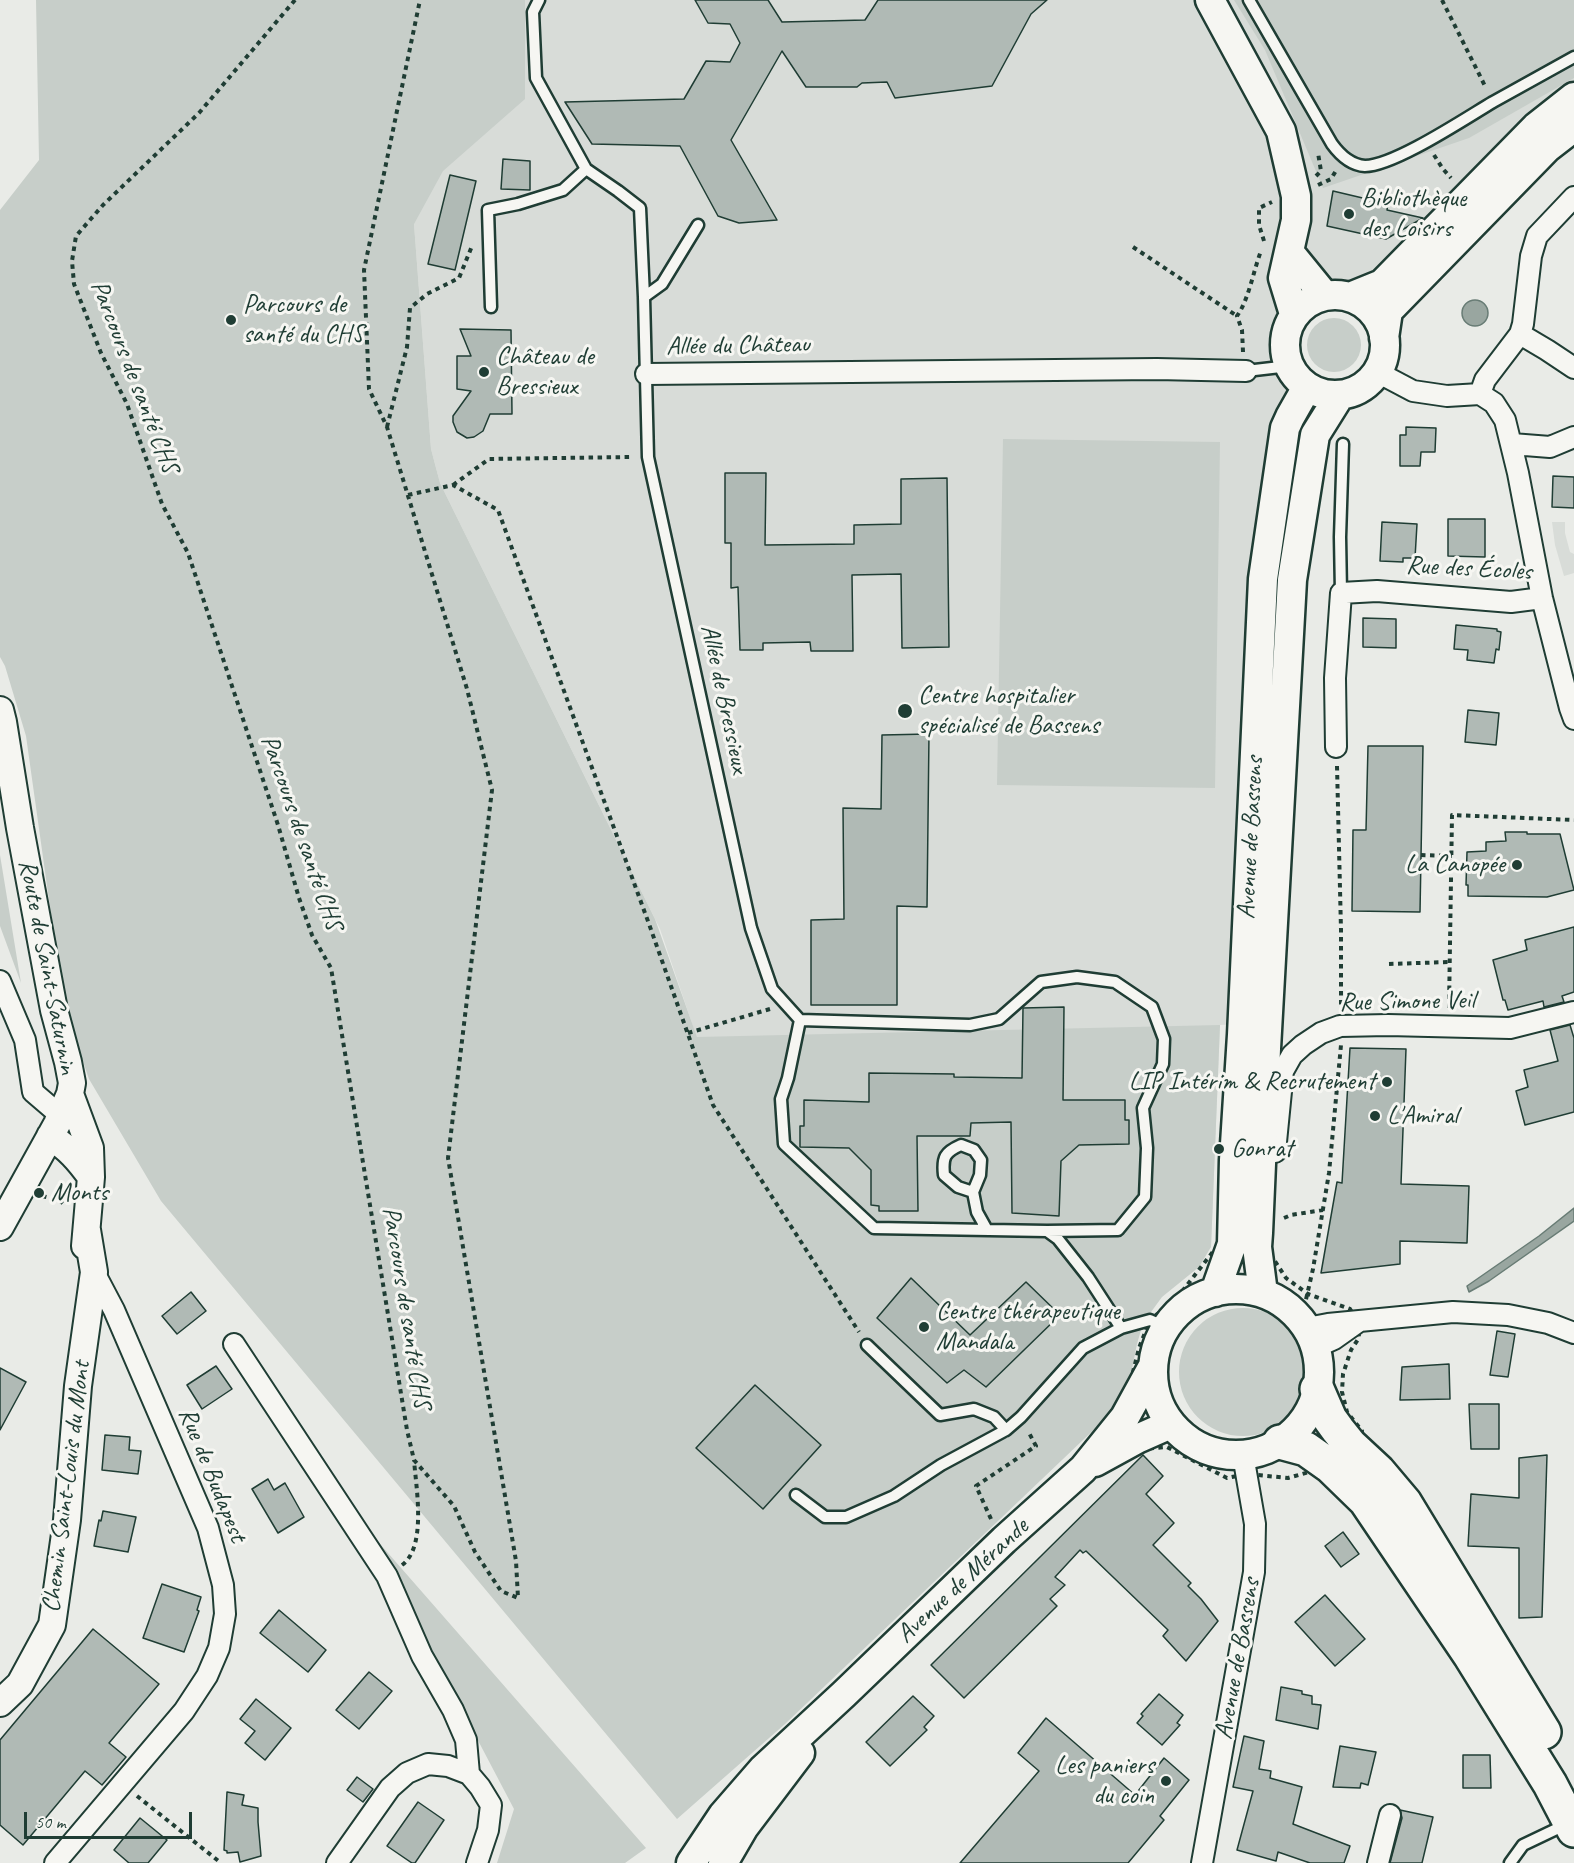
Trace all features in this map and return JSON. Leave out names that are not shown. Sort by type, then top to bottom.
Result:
[{"type":"highway","points":[[1317,1389],[1330,1419],[1350,1445],[1378,1471],[1405,1503],[1574,1783]]},
{"type":"highway","points":[[1281,1442],[1306,1449],[1330,1466],[1366,1501],[1470,1655],[1550,1784],[1572,1827]]},
{"type":"main road","points":[[1210,0],[1281,131],[1296,196],[1296,220],[1283,278],[1294,315]]},
{"type":"main road","points":[[1574,97],[1536,127],[1382,284],[1309,302],[1294,315],[1284,342],[1285,352],[1298,377],[1323,394],[1340,395],[1355,391],[1367,383],[1377,372],[1382,361],[1388,311],[1547,148],[1574,127]]},
{"type":"main road","points":[[1290,253],[1338,296],[1363,303],[1381,325],[1384,338]]},
{"type":"main road","name":"Avenue de Bassens","points":[[1215,1292],[1233,1244],[1234,1160],[1243,1024],[1263,579],[1285,428],[1290,417],[1298,377]]},
{"type":"main road","name":"Avenue de Bassens","points":[[1263,1293],[1257,1247],[1292,580],[1315,435],[1340,395]]},
{"type":"main road","points":[[1239,1289],[1263,1293],[1284,1304],[1308,1332],[1319,1368],[1317,1389],[1311,1409],[1298,1428],[1269,1449],[1243,1455],[1223,1454],[1203,1449],[1185,1438],[1171,1424],[1160,1406],[1154,1387],[1153,1366],[1157,1346],[1166,1327],[1179,1312],[1196,1300],[1215,1292],[1239,1289]]},
{"type":"main road","name":"Avenue de Mérande","points":[[691,1863],[723,1815],[763,1769],[1004,1540],[1083,1469],[1125,1417],[1153,1366]]},
{"type":"main road","name":"Avenue de Mérande","points":[[1083,1469],[1137,1439],[1171,1424]]},
{"type":"main road","name":"Avenue de Mérande","points":[[723,1863],[744,1827],[844,1694]]},
{"type":"street","points":[[1480,394],[1485,380],[1520,334],[1531,256],[1538,236],[1574,197]]},
{"type":"street","points":[[1520,334],[1574,368]]},
{"type":"street","name":"Allée du Château","points":[[646,374],[1246,370]]},
{"type":"street","points":[[1377,372],[1413,391],[1447,396],[1480,394],[1494,403],[1505,420],[1512,444],[1542,598]]},
{"type":"street","points":[[1512,444],[1550,447],[1574,437]]},
{"type":"street","name":"Rue des Écoles","points":[[1341,592],[1377,591],[1511,602],[1542,598],[1574,719]]},
{"type":"street","points":[[1336,747],[1335,678],[1341,592]]},
{"type":"street","name":"Route de Saint-Saturnin","points":[[0,710],[54,1010],[72,1083],[60,1115]]},
{"type":"street","name":"Chemin Saint-Louis du Mont","points":[[0,981],[25,1040],[33,1092],[86,1134],[90,1148],[91,1177],[83,1265],[92,1282],[78,1386],[67,1520],[52,1625],[20,1684],[0,1703]]},
{"type":"street","name":"Rue Simone Veil","points":[[1259,1201],[1274,1172],[1283,1071],[1292,1055],[1321,1033],[1340,1026],[1510,1028],[1574,1012]]},
{"type":"street","points":[[0,1227],[60,1115]]},
{"type":"street","name":"Chemin Saint-Louis du Mont","points":[[60,1115],[67,1147],[91,1177]]},
{"type":"street","name":"Rue de Budapest","points":[[55,1863],[184,1711],[207,1676],[219,1648],[225,1614],[223,1585],[208,1528],[114,1310],[92,1282]]},
{"type":"street","points":[[1308,1332],[1334,1339],[1358,1323],[1453,1312],[1508,1315],[1548,1323],[1574,1333]]},
{"type":"street","points":[[234,1344],[387,1576],[422,1656],[453,1710],[466,1740],[469,1774]]},
{"type":"street","name":"Avenue de Bassens","points":[[1202,1863],[1254,1572],[1255,1524],[1243,1455]]},
{"type":"street","points":[[337,1863],[390,1788],[407,1773],[428,1764],[448,1766],[469,1774],[491,1805],[488,1830],[477,1863]]},
{"type":"street","points":[[1378,1863],[1389,1815]]},
{"type":"lane","name":"Allée du Château","points":[[539,0],[533,12],[536,78],[586,170],[640,208],[646,374]]},
{"type":"lane","points":[[1249,0],[1332,144],[1345,159],[1355,164],[1367,166],[1384,162],[1423,143],[1574,57]]},
{"type":"lane","points":[[491,307],[488,210],[518,204],[563,190],[586,170]]},
{"type":"lane","points":[[644,297],[662,284],[698,225]]},
{"type":"lane","points":[[1246,370],[1298,377]]},
{"type":"lane","name":"Allée de Bressieux","points":[[646,374],[648,457],[751,928],[772,989],[800,1020]]},
{"type":"lane","points":[[1341,592],[1343,444]]},
{"type":"lane","points":[[1077,977],[1115,982],[1152,1007],[1164,1039],[1163,1064],[1143,1108],[1147,1148],[1145,1197],[1118,1230],[1047,1232],[987,1230],[874,1228],[784,1144],[781,1099],[788,1078],[800,1020],[970,1025],[999,1019],[1041,982],[1077,977]]},
{"type":"lane","points":[[973,1192],[958,1187],[944,1175],[942,1162],[949,1150],[961,1145],[974,1150],[981,1160],[980,1175],[973,1192],[977,1212],[987,1230]]},
{"type":"lane","points":[[1047,1232],[1058,1239],[1088,1277],[1121,1329]]},
{"type":"lane","points":[[796,1495],[825,1517],[846,1517],[894,1496],[941,1465],[1006,1430],[1021,1417],[1083,1348],[1121,1329],[1150,1320],[1166,1327]]},
{"type":"lane","points":[[867,1345],[940,1415],[974,1408],[994,1417],[1006,1430]]},
{"type":"lane","points":[[1510,1863],[1523,1845],[1572,1827]]},
{"type":"path","name":"Parcours de santé CHS","points":[[295,0],[199,113],[103,205],[76,236],[72,261],[74,284],[101,353],[127,404],[162,504],[188,553],[278,825],[299,898],[312,935],[331,968],[406,1431],[414,1460],[454,1506],[475,1551],[501,1591],[518,1598],[516,1561],[448,1158],[492,790],[467,689],[408,495],[387,427],[369,388],[364,270],[420,0]]},
{"type":"path","points":[[1442,0],[1493,102]]},
{"type":"path","points":[[387,427],[407,347],[410,308],[427,294],[459,278],[488,210]]},
{"type":"path","points":[[1133,247],[1237,316]]},
{"type":"path","points":[[408,495],[453,485],[489,459],[648,457]]},
{"type":"path","points":[[453,485],[498,510],[713,1105],[867,1345]]},
{"type":"path","points":[[1448,1027],[1452,815],[1574,820]]},
{"type":"path","points":[[1423,855],[1452,855]]},
{"type":"path","points":[[1389,964],[1449,962]]},
{"type":"path","points":[[688,1033],[786,1004]]},
{"type":"path","points":[[12,1205],[44,1195],[59,1200],[87,1226]]},
{"type":"path","points":[[1258,1233],[1274,1222],[1291,1215],[1323,1210]]},
{"type":"path","points":[[1308,1332],[1313,1269]]},
{"type":"path","points":[[1350,1445],[1362,1431],[1347,1412],[1342,1392],[1343,1374],[1351,1350],[1359,1338],[1358,1323]]},
{"type":"path","points":[[1004,1540],[985,1508],[976,1486],[1036,1446],[1021,1417]]},
{"type":"path","points":[[387,1576],[406,1562],[416,1545],[418,1521],[414,1460]]},
{"type":"path","points":[[122,1784],[221,1863]]},
{"type":"shaded area","points":[[36,0],[525,0],[525,99],[443,171],[414,224],[431,449],[440,483],[655,919],[697,1037],[1220,1025],[1211,1247],[1199,1267],[1162,1297],[1143,1323],[1126,1399],[785,1724],[677,1819],[161,1201],[89,1079],[64,1007],[26,736],[5,666],[0,657],[0,210],[39,160]]},
{"type":"shaded area","name":"Centre hospitalier spécialisé de Bassens","points":[[401,0],[1574,0],[1574,97],[1382,284],[1325,296],[1309,302],[1294,314],[1287,330],[1285,352],[1289,366],[1296,378],[1307,387],[1290,417],[1238,1024],[1220,1025],[1211,1247],[993,1460],[697,1038],[660,929],[440,483],[431,449],[414,224]]},
{"type":"shaded area","points":[[1234,0],[1574,0],[1574,78],[1469,138],[1323,188],[1265,50]]},
{"type":"shaded area","points":[[1475,300],[1484,304],[1488,313],[1484,322],[1475,326],[1466,322],[1462,313],[1466,304]]},
{"type":"shaded area","points":[[1334,318],[1344,320],[1353,326],[1359,335],[1361,345],[1359,355],[1353,364],[1344,370],[1334,372],[1324,370],[1315,364],[1309,355],[1307,345],[1309,335],[1315,326],[1324,320]]},
{"type":"shaded area","points":[[1003,439],[1220,442],[1215,788],[997,785]]},
{"type":"shaded area","points":[[1552,522],[1565,522],[1565,533],[1570,552],[1574,554],[1574,573],[1564,576],[1555,545]]},
{"type":"shaded area","points":[[0,855],[21,983],[0,926]]},
{"type":"shaded area","points":[[1574,1208],[1574,1221],[1489,1281],[1469,1292],[1467,1286],[1539,1236]]},
{"type":"shaded area","points":[[1243,1308],[1268,1313],[1289,1326],[1302,1347],[1307,1372],[1302,1397],[1289,1418],[1268,1431],[1243,1436],[1218,1431],[1197,1418],[1184,1397],[1179,1372],[1184,1347],[1197,1326],[1218,1313]]},
{"type":"shaded area","points":[[367,1529],[646,1848],[625,1863],[497,1863],[514,1809]]},
{"type":"building","points":[[695,0],[768,0],[782,22],[865,20],[878,0],[1047,0],[1031,14],[992,86],[895,98],[887,82],[862,83],[857,87],[806,87],[782,51],[731,140],[777,220],[739,223],[718,216],[680,146],[592,144],[565,102],[684,99],[706,61],[730,62],[740,43],[730,24],[708,23]]},
{"type":"building","points":[[503,159],[530,161],[530,190],[501,189]]},
{"type":"building","points":[[450,175],[476,181],[455,270],[428,264]]},
{"type":"building","name":"Bibliothèque des Loisirs","points":[[1333,191],[1388,204],[1387,210],[1423,218],[1386,239],[1327,226]]},
{"type":"building","name":"Château de Bressieux","points":[[460,329],[511,330],[512,414],[490,414],[483,431],[474,437],[467,438],[457,432],[453,422],[453,416],[471,391],[457,389],[457,356],[471,356]]},
{"type":"building","points":[[1406,427],[1436,428],[1435,452],[1421,452],[1420,466],[1400,466],[1400,435],[1406,435]]},
{"type":"building","points":[[725,473],[766,473],[765,545],[854,544],[854,525],[901,524],[901,479],[947,478],[949,647],[902,648],[901,574],[852,575],[853,651],[811,651],[810,642],[763,643],[763,650],[740,650],[738,587],[731,588],[731,543],[725,543]]},
{"type":"building","points":[[1553,476],[1574,477],[1574,508],[1552,507]]},
{"type":"building","points":[[1448,519],[1485,519],[1485,557],[1448,556]]},
{"type":"building","points":[[1382,522],[1417,524],[1415,558],[1403,558],[1403,562],[1380,561]]},
{"type":"building","points":[[1363,618],[1396,619],[1396,648],[1363,647]]},
{"type":"building","points":[[1456,625],[1497,629],[1501,632],[1499,650],[1496,649],[1494,663],[1467,660],[1468,650],[1454,649]]},
{"type":"building","points":[[1468,710],[1499,713],[1496,745],[1465,742]]},
{"type":"building","points":[[929,734],[927,907],[897,906],[897,1005],[811,1005],[811,920],[844,919],[843,808],[881,809],[882,735]]},
{"type":"building","points":[[1368,746],[1423,746],[1420,912],[1352,911],[1353,830],[1366,830]]},
{"type":"building","name":"La Canopée","points":[[1505,832],[1560,834],[1574,890],[1547,897],[1468,896],[1467,852],[1486,851],[1486,842],[1506,841]]},
{"type":"building","name":"La Canopée","points":[[1574,927],[1574,992],[1562,996],[1564,1002],[1544,1007],[1543,1001],[1508,1010],[1503,1000],[1493,960],[1527,950],[1525,940]]},
{"type":"building","points":[[1064,1007],[1063,1100],[1125,1100],[1125,1120],[1129,1120],[1129,1144],[1079,1145],[1061,1161],[1059,1216],[1012,1213],[1011,1122],[971,1123],[970,1136],[917,1136],[918,1211],[879,1211],[879,1206],[871,1205],[871,1170],[849,1148],[800,1147],[800,1126],[804,1126],[804,1100],[869,1102],[869,1073],[1022,1078],[1023,1008]]},
{"type":"building","points":[[1570,1025],[1574,1038],[1574,1112],[1525,1125],[1516,1091],[1528,1087],[1524,1070],[1558,1061],[1550,1030]]},
{"type":"building","name":"L'Amiral","points":[[1350,1048],[1406,1049],[1401,1184],[1469,1186],[1467,1243],[1400,1241],[1400,1264],[1321,1273],[1337,1182],[1342,1183]]},
{"type":"building","name":"Centre thérapeutique Mandala","points":[[911,1278],[970,1335],[1026,1282],[1060,1315],[986,1387],[964,1370],[947,1383],[877,1318]]},
{"type":"building","points":[[191,1292],[206,1311],[177,1334],[162,1316]]},
{"type":"building","points":[[1497,1331],[1515,1334],[1508,1377],[1490,1375]]},
{"type":"building","points":[[1449,1364],[1450,1399],[1400,1400],[1402,1367]]},
{"type":"building","points":[[216,1366],[232,1389],[202,1409],[187,1385]]},
{"type":"building","points":[[0,1368],[26,1382],[0,1430]]},
{"type":"building","points":[[755,1385],[821,1445],[763,1509],[696,1448]]},
{"type":"building","points":[[1469,1404],[1499,1404],[1499,1449],[1471,1449]]},
{"type":"building","points":[[105,1435],[130,1437],[129,1450],[141,1451],[138,1474],[102,1470]]},
{"type":"building","points":[[1143,1455],[1163,1476],[1146,1494],[1174,1523],[1153,1545],[1191,1583],[1188,1586],[1218,1621],[1186,1661],[1163,1636],[1168,1630],[1086,1551],[1083,1553],[1080,1550],[1055,1577],[1065,1585],[1050,1599],[1057,1606],[964,1698],[931,1665]]},
{"type":"building","points":[[1547,1455],[1542,1617],[1519,1618],[1519,1548],[1468,1546],[1471,1494],[1519,1498],[1519,1458]]},
{"type":"building","points":[[268,1479],[274,1490],[285,1483],[304,1517],[278,1533],[252,1489]]},
{"type":"building","points":[[103,1511],[136,1517],[128,1552],[94,1546]]},
{"type":"building","points":[[1343,1532],[1359,1554],[1341,1567],[1325,1546]]},
{"type":"building","points":[[162,1584],[201,1597],[197,1610],[199,1611],[184,1652],[143,1638]]},
{"type":"building","points":[[1325,1595],[1365,1639],[1335,1666],[1295,1622]]},
{"type":"building","points":[[279,1610],[326,1650],[308,1672],[260,1633]]},
{"type":"building","points":[[93,1629],[159,1684],[109,1743],[126,1757],[102,1785],[85,1771],[23,1845],[0,1825],[0,1740]]},
{"type":"building","points":[[369,1672],[392,1691],[359,1729],[336,1710]]},
{"type":"building","points":[[1281,1687],[1302,1691],[1302,1694],[1312,1696],[1312,1704],[1321,1705],[1318,1729],[1276,1720]]},
{"type":"building","points":[[1159,1694],[1183,1715],[1177,1723],[1180,1725],[1162,1745],[1137,1723],[1143,1716],[1141,1714]]},
{"type":"building","points":[[913,1696],[934,1716],[924,1727],[927,1730],[890,1766],[866,1742]]},
{"type":"building","points":[[256,1699],[291,1728],[265,1760],[245,1743],[255,1731],[240,1719]]},
{"type":"building","points":[[1046,1718],[1135,1795],[1164,1758],[1189,1780],[1160,1816],[1164,1820],[1128,1863],[960,1863],[1039,1771],[1018,1753]]},
{"type":"building","points":[[1244,1736],[1264,1741],[1259,1769],[1271,1771],[1270,1778],[1302,1787],[1293,1824],[1350,1846],[1344,1863],[1310,1863],[1278,1852],[1276,1861],[1237,1850],[1253,1791],[1233,1787]]},
{"type":"building","points":[[1340,1746],[1376,1752],[1368,1785],[1361,1783],[1360,1788],[1333,1787]]},
{"type":"building","points":[[1463,1755],[1490,1755],[1491,1788],[1463,1788]]},
{"type":"building","points":[[357,1777],[373,1789],[363,1802],[347,1790]]},
{"type":"building","points":[[227,1792],[244,1795],[242,1805],[258,1808],[261,1856],[240,1862],[238,1852],[227,1853],[224,1850]]},
{"type":"building","points":[[418,1802],[444,1820],[415,1863],[412,1863],[387,1846]]},
{"type":"building","points":[[1400,1810],[1433,1817],[1422,1863],[1390,1863],[1402,1818]]},
{"type":"building","points":[[140,1818],[167,1840],[148,1863],[129,1863],[114,1850]]},
{"type":"place","name":"Bibliothèque des Loisirs","points":[[1349,214]]},
{"type":"place","name":"Parcours de santé du CHS","points":[[231,320]]},
{"type":"place","name":"Château de Bressieux","points":[[484,372]]},
{"type":"place","name":"Centre hospitalier spécialisé de Bassens","points":[[905,711]]},
{"type":"place","name":"La Canopée","points":[[1517,865]]},
{"type":"place","name":"LIP Intérim & Recrutement","points":[[1387,1082]]},
{"type":"place","name":"L'Amiral","points":[[1375,1116]]},
{"type":"place","name":"Gonrat","points":[[1219,1149]]},
{"type":"place","name":"Monts","points":[[39,1193]]},
{"type":"place","name":"Centre thérapeutique Mandala","points":[[924,1327]]},
{"type":"place","name":"Les paniers du coin","points":[[1166,1781]]}]
